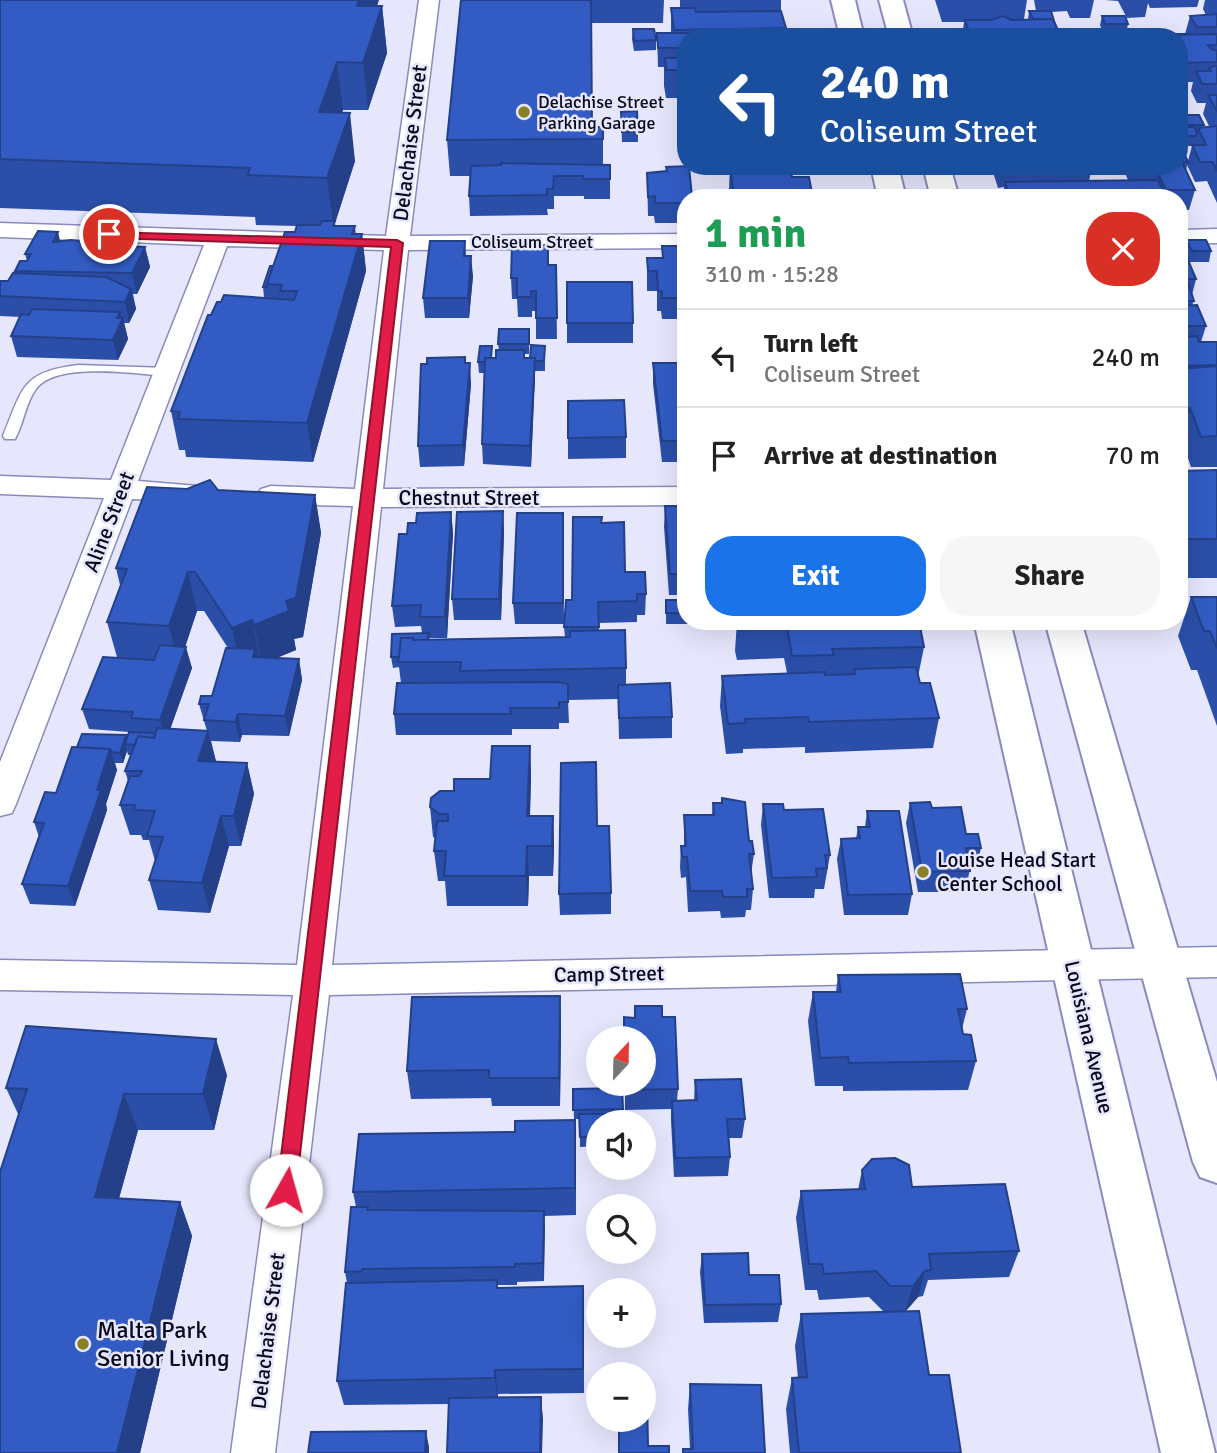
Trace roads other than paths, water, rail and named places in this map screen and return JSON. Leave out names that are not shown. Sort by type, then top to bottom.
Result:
[{"type":"street","name":"Delachaise Street","points":[[253,1453],[313,980],[397,243],[429,0]]},
{"type":"street","points":[[843,0],[850,28]]},
{"type":"street","points":[[891,0],[899,28]]},
{"type":"street","name":"Coliseum Street","points":[[0,230],[397,243],[677,241]]},
{"type":"street","points":[[1188,237],[1217,236]]},
{"type":"street","name":"Aline Street","points":[[0,804],[218,239]]},
{"type":"street","points":[[0,485],[217,493]]},
{"type":"street","name":"Chestnut Street","points":[[245,494],[368,498],[677,496]]},
{"type":"street","name":"Louisiana Avenue","points":[[994,630],[1188,1453]]},
{"type":"street","points":[[1066,630],[1217,1162]]},
{"type":"street","name":"Camp Street","points":[[0,975],[313,980],[1217,962]]},
{"type":"lane","points":[[10,436],[32,384],[44,374],[66,370],[167,372]]},
{"type":"place","name":"Delachise Street Parking Garage","points":[[524,112]]},
{"type":"place","name":"Louise Head Start Center School","points":[[923,872]]},
{"type":"place","name":"Malta Park Senior Living","points":[[83,1344]]}]
